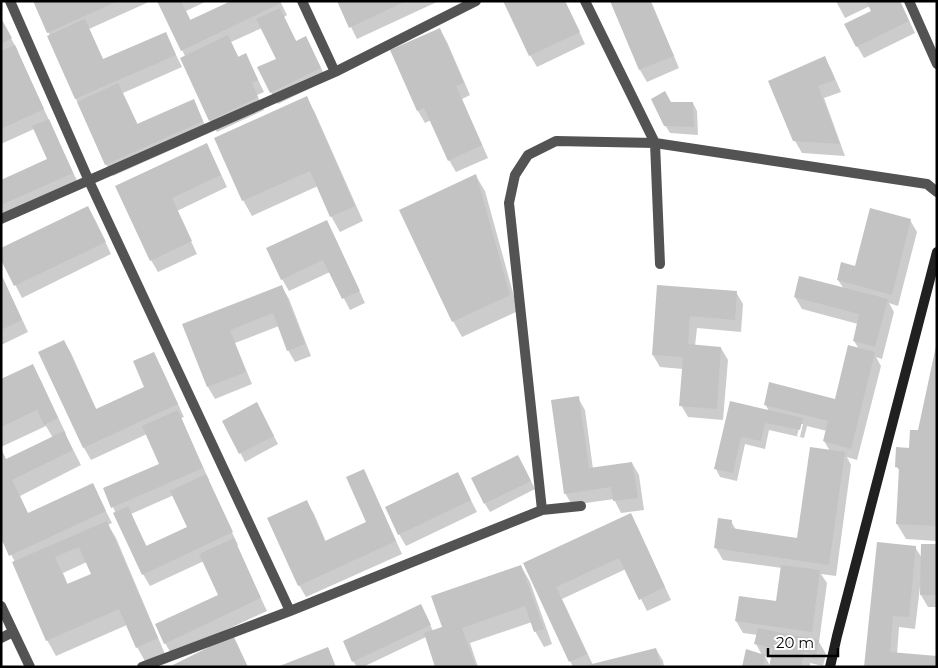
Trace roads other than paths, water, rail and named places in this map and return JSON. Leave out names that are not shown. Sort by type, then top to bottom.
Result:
[{"type":"street","points":[[10,1],[89,181],[290,611]]},
{"type":"street","points":[[302,1],[335,72]]},
{"type":"street","points":[[1,219],[335,72],[476,1]]},
{"type":"street","points":[[585,1],[655,143],[660,264]]},
{"type":"street","points":[[909,1],[937,64]]},
{"type":"street","points":[[542,510],[509,203],[516,175],[528,155],[556,141],[655,143],[927,184],[937,192]]},
{"type":"street","points":[[830,667],[937,252]]},
{"type":"street","points":[[142,667],[290,611],[542,510],[581,506]]},
{"type":"street","points":[[1,606],[30,667]]},
{"type":"street","points":[[1,638],[13,632]]}]
